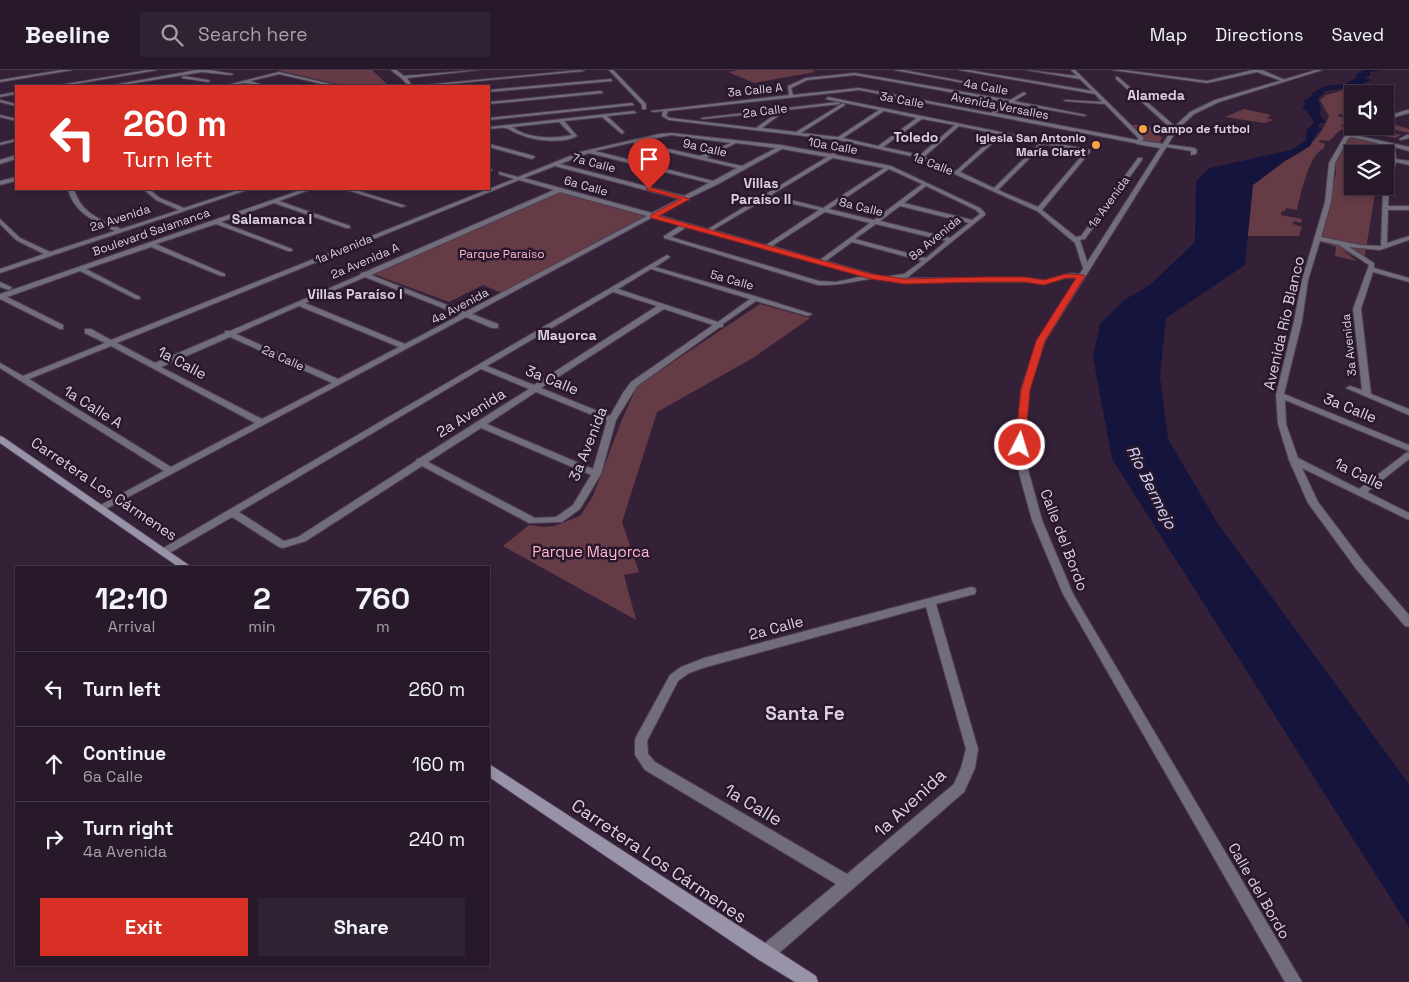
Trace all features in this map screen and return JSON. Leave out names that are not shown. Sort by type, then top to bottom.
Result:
[{"type":"main road","name":"Carretera Los Cármenes","points":[[0,439],[185,566]]},
{"type":"main road","name":"Carretera Los Cármenes","points":[[490,771],[810,982]]},
{"type":"street","points":[[33,70],[48,78]]},
{"type":"street","points":[[0,81],[70,70]]},
{"type":"street","points":[[115,70],[144,81]]},
{"type":"street","points":[[59,85],[155,70],[172,76],[208,80]]},
{"type":"street","points":[[199,70],[231,74]]},
{"type":"street","points":[[118,85],[204,70]]},
{"type":"street","points":[[393,70],[408,81],[410,85]]},
{"type":"street","points":[[402,77],[476,70]]},
{"type":"street","points":[[490,128],[642,112],[644,105],[616,72],[611,70]]},
{"type":"street","points":[[896,70],[975,84]]},
{"type":"street","points":[[961,70],[1094,93]]},
{"type":"street","points":[[1028,70],[1081,78]]},
{"type":"street","points":[[1073,70],[1142,139],[1137,143]]},
{"type":"street","points":[[1114,70],[1199,82],[1213,82],[1257,70],[1283,80]]},
{"type":"street","name":"Calle del Bordo","points":[[1294,982],[1068,594],[1037,520],[1024,473],[1020,445],[1026,390],[1041,341],[1175,129],[1192,113],[1203,106],[1320,70]]},
{"type":"street","points":[[428,85],[582,71],[613,106]]},
{"type":"street","points":[[854,72],[859,89]]},
{"type":"street","name":"4a Calle","points":[[791,96],[789,87],[806,79],[854,72],[958,93],[1084,115]]},
{"type":"street","points":[[230,85],[279,73],[331,85]]},
{"type":"street","points":[[0,75],[16,85]]},
{"type":"street","points":[[488,75],[528,124]]},
{"type":"street","points":[[958,93],[992,75]]},
{"type":"street","points":[[88,76],[109,85]]},
{"type":"street","points":[[1117,78],[1175,129]]},
{"type":"street","points":[[490,91],[611,80]]},
{"type":"street","points":[[244,82],[259,85]]},
{"type":"street","name":"3a Calle A","points":[[642,112],[859,89]]},
{"type":"street","name":"Avenida Versalles","points":[[859,89],[1137,143],[1194,150],[1193,154]]},
{"type":"street","points":[[490,103],[601,92]]},
{"type":"street","points":[[0,96],[15,93]]},
{"type":"street","points":[[990,115],[1024,93]]},
{"type":"street","name":"3a Calle","points":[[828,98],[1088,151],[1039,210]]},
{"type":"street","points":[[0,101],[15,104]]},
{"type":"street","points":[[508,101],[512,116],[518,125]]},
{"type":"street","points":[[1066,101],[1105,103]]},
{"type":"street","points":[[798,133],[846,102]]},
{"type":"street","name":"2a Calle","points":[[685,120],[846,102]]},
{"type":"street","points":[[490,119],[632,104]]},
{"type":"street","points":[[758,129],[786,108]]},
{"type":"street","points":[[839,139],[883,109]]},
{"type":"street","points":[[666,110],[665,118],[685,120]]},
{"type":"street","points":[[1394,116],[1409,111]]},
{"type":"street","points":[[0,116],[15,120]]},
{"type":"street","points":[[604,116],[622,134]]},
{"type":"street","points":[[880,147],[921,117]]},
{"type":"street","points":[[508,126],[513,130],[549,140],[574,136],[560,120]]},
{"type":"street","name":"1a Calle","points":[[685,120],[839,139],[921,157],[1039,210],[1078,242],[1084,272]]},
{"type":"street","points":[[921,157],[959,124]]},
{"type":"street","points":[[957,172],[1002,133]]},
{"type":"street","name":"10a Calle","points":[[671,134],[834,155],[889,167],[982,212]]},
{"type":"street","name":"1a Avenida","points":[[490,189],[588,152],[671,134]]},
{"type":"street","points":[[1353,136],[1409,148]]},
{"type":"street","name":"Avenida Río Blanco","points":[[1353,136],[1346,138],[1332,164],[1328,202],[1319,239],[1305,280],[1298,321],[1280,395],[1282,424],[1294,460],[1312,503],[1361,567],[1409,623]]},
{"type":"street","points":[[1401,139],[1409,136]]},
{"type":"street","points":[[0,144],[15,140]]},
{"type":"street","points":[[995,190],[1044,141]]},
{"type":"street","name":"9a Calle","points":[[633,142],[744,168]]},
{"type":"street","points":[[701,158],[736,142]]},
{"type":"street","points":[[1379,142],[1385,145]]},
{"type":"street","points":[[490,146],[532,157]]},
{"type":"street","name":"4a Avenida","points":[[102,508],[687,199],[781,147]]},
{"type":"street","points":[[588,152],[716,183]]},
{"type":"street","points":[[708,231],[834,155]]},
{"type":"street","points":[[0,162],[15,157]]},
{"type":"street","name":"1a Avenida","points":[[1075,239],[1083,238],[1140,159]]},
{"type":"street","points":[[1394,160],[1409,163]]},
{"type":"street","name":"7a Calle","points":[[554,164],[687,199]]},
{"type":"street","points":[[768,247],[889,167]]},
{"type":"street","name":"6a Calle","points":[[501,173],[871,276],[905,281],[1025,280],[1044,282],[1084,272]]},
{"type":"street","points":[[0,191],[3,182]]},
{"type":"street","points":[[821,262],[926,184]]},
{"type":"street","points":[[71,190],[80,209],[120,231]]},
{"type":"street","points":[[147,190],[158,199],[184,210]]},
{"type":"street","name":"2a Avenida","points":[[0,271],[239,190]]},
{"type":"street","name":"Boulevard Salamanca","points":[[0,295],[144,241],[291,190]]},
{"type":"street","name":"Boulevard Salamanca","points":[[0,295],[9,288],[151,244],[306,190]]},
{"type":"street","points":[[351,190],[403,206]]},
{"type":"street","name":"1a Avenida","points":[[22,379],[487,190]]},
{"type":"street","name":"2a Avenida A","points":[[154,367],[363,274],[559,190]]},
{"type":"street","points":[[1384,246],[1386,195]]},
{"type":"street","name":"8a Calle","points":[[766,196],[950,240]]},
{"type":"street","points":[[267,198],[348,227]]},
{"type":"street","points":[[899,204],[973,222]]},
{"type":"street","points":[[1386,208],[1409,208]]},
{"type":"street","name":"8a Avenida","points":[[894,279],[906,276],[973,222],[982,212]]},
{"type":"street","points":[[208,219],[290,250]]},
{"type":"street","points":[[0,220],[18,240],[49,254]]},
{"type":"street","name":"5a Calle","points":[[686,225],[666,237],[818,283],[836,284],[871,276]]},
{"type":"street","points":[[1319,239],[1360,248],[1384,246],[1409,238]]},
{"type":"street","points":[[850,240],[927,260]]},
{"type":"street","points":[[144,241],[223,275]]},
{"type":"street","points":[[1342,245],[1372,267],[1409,280]]},
{"type":"street","points":[[164,552],[667,257]]},
{"type":"street","points":[[78,267],[138,298]]},
{"type":"street","name":"5a Calle","points":[[650,267],[808,314]]},
{"type":"street","name":"3a Avenida","points":[[1367,395],[1357,310],[1372,267]]},
{"type":"street","points":[[363,274],[495,326]]},
{"type":"street","points":[[0,284],[9,288]]},
{"type":"street","points":[[612,289],[720,325]]},
{"type":"street","points":[[0,295],[60,327]]},
{"type":"street","name":"3a Avenida","points":[[420,462],[533,522],[558,520],[577,507],[596,474],[612,420],[634,384],[756,298]]},
{"type":"street","points":[[298,303],[406,347]]},
{"type":"street","name":"2a Avenida","points":[[232,512],[283,544],[302,539],[663,306]]},
{"type":"street","name":"1a Calle","points":[[88,331],[262,423]]},
{"type":"street","name":"2a Calle","points":[[228,334],[338,383]]},
{"type":"street","name":"1a Calle A","points":[[0,365],[171,471]]},
{"type":"street","name":"3a Calle","points":[[480,366],[612,420]]},
{"type":"street","points":[[1350,388],[1409,412]]},
{"type":"street","name":"3a Calle","points":[[1280,395],[1409,448]]},
{"type":"street","points":[[480,424],[596,474]]},
{"type":"street","points":[[1360,493],[1409,455]]},
{"type":"street","name":"1a Calle","points":[[1294,460],[1409,517]]},
{"type":"street","name":"2a Calle","points":[[642,755],[641,741],[674,678],[685,670],[704,663],[971,591]]},
{"type":"street","name":"1a Avenida","points":[[765,954],[959,788],[968,768],[972,749],[930,602]]},
{"type":"street","name":"1a Calle","points":[[642,755],[650,766],[848,883]]},
{"type":"green space","points":[[277,70],[372,70],[388,85],[342,85]]},
{"type":"green space","points":[[738,70],[811,70],[815,72],[754,83],[728,72]]},
{"type":"green space","points":[[1344,90],[1344,115],[1339,114],[1337,116],[1344,118],[1344,123],[1341,126],[1344,129],[1329,141],[1320,140],[1319,142],[1325,144],[1324,148],[1318,152],[1309,167],[1297,210],[1286,208],[1285,211],[1282,211],[1281,215],[1302,219],[1301,223],[1294,221],[1293,224],[1302,227],[1299,236],[1227,236],[1248,174],[1296,155],[1315,139],[1323,129],[1329,116],[1320,100],[1326,95]]},
{"type":"green space","points":[[1244,109],[1271,115],[1267,118],[1274,120],[1264,123],[1225,117]]},
{"type":"green space","points":[[1394,124],[1409,129],[1409,133],[1394,129]]},
{"type":"green space","points":[[1131,125],[1148,125],[1162,138],[1158,145],[1146,143]]},
{"type":"green space","points":[[1394,133],[1401,135],[1395,138],[1378,135],[1394,135]]},
{"type":"green space","points":[[1357,137],[1380,145],[1346,145],[1350,138]]},
{"type":"green space","points":[[1344,148],[1344,195],[1375,195],[1364,262],[1340,249],[1357,261],[1335,256],[1336,247],[1317,240],[1336,174],[1335,164]]},
{"type":"green space","name":"Parque Paraíso","points":[[558,192],[647,217],[502,293],[483,285],[449,302],[371,273]]},
{"type":"green space","name":"Parque Mayorca","points":[[760,304],[810,318],[753,358],[657,412],[622,522],[639,572],[624,575],[636,620],[503,546],[529,525],[554,526],[580,516],[593,496],[637,386]]},
{"type":"water","name":"Río Bermejo","points":[[1364,70],[1382,70],[1370,72],[1370,75],[1365,78],[1371,80],[1360,85],[1344,85],[1344,88],[1325,91],[1318,99],[1321,108],[1320,115],[1326,123],[1320,123],[1318,127],[1323,128],[1316,134],[1310,146],[1285,161],[1253,185],[1245,265],[1166,318],[1160,377],[1168,439],[1218,524],[1409,784],[1409,927],[1112,459],[1093,357],[1100,324],[1124,300],[1150,285],[1195,242],[1196,181],[1210,168],[1291,150],[1306,140],[1306,131],[1314,122],[1302,107],[1305,104],[1304,100],[1325,86],[1345,84],[1357,77],[1356,74]]},
{"type":"place","name":"Campo de futbol","points":[[1143,129]]},
{"type":"place","name":"Iglesia San Antonio María Claret","points":[[1096,145]]},
{"type":"district","name":"Alameda","points":[[1156,95]]},
{"type":"district","name":"Toledo","points":[[916,137]]},
{"type":"district","name":"Villas Paraíso II","points":[[761,192]]},
{"type":"district","name":"Salamanca I","points":[[272,219]]},
{"type":"district","name":"Villas Paraíso I","points":[[355,294]]},
{"type":"district","name":"Mayorca","points":[[567,335]]},
{"type":"district","name":"Santa Fe","points":[[805,713]]},
{"type":"route","points":[[649,189],[687,199],[653,216],[871,276],[905,281],[984,279],[1044,282],[1066,276],[1081,276],[1041,341],[1026,390],[1020,445]]}]
